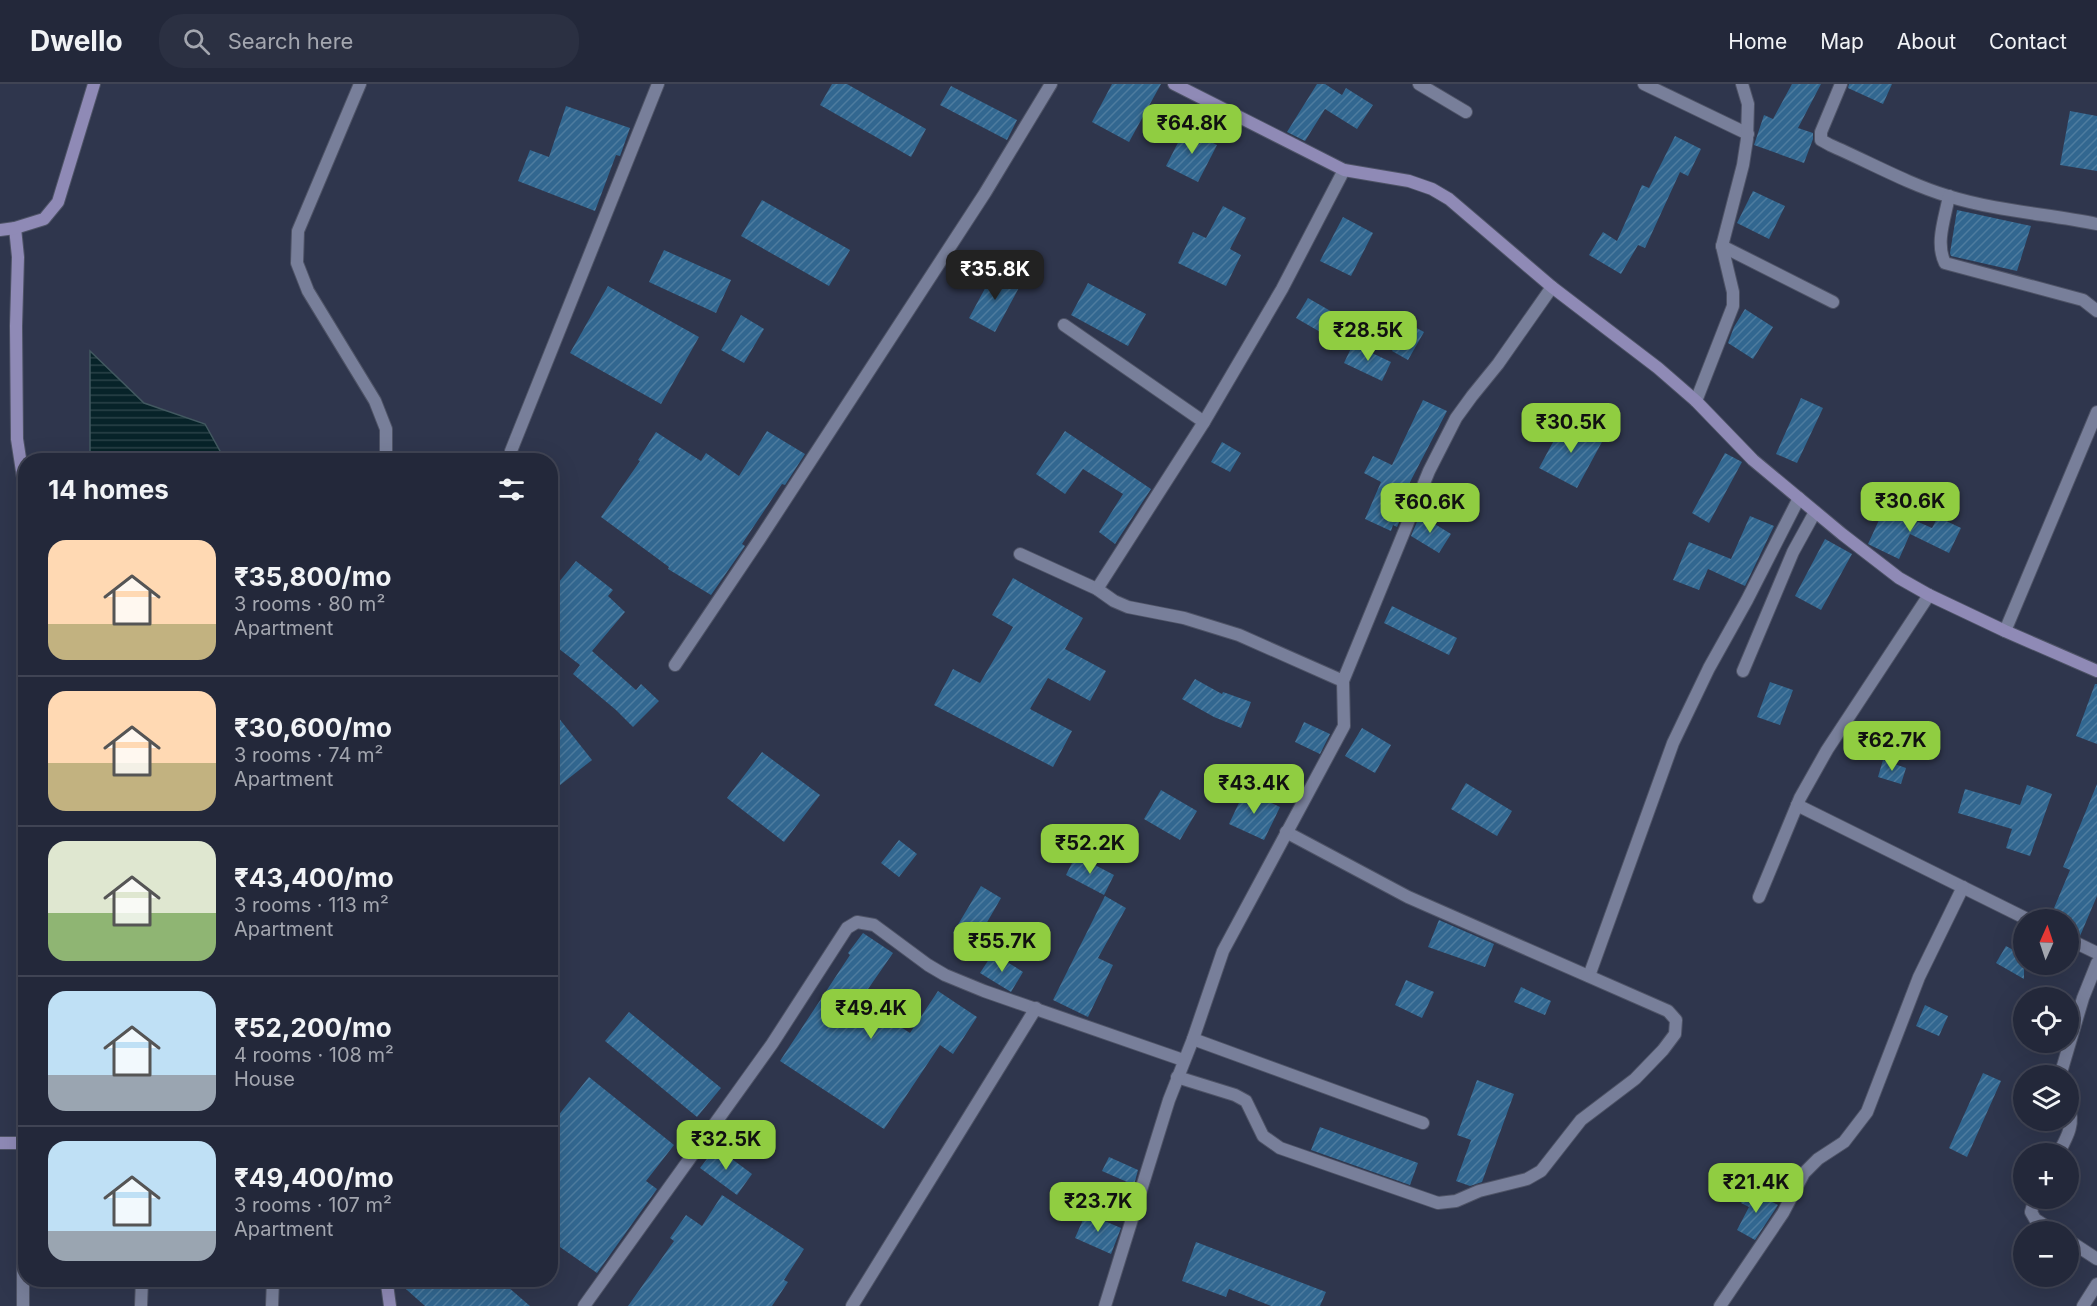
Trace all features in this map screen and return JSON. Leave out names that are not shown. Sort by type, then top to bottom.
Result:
[{"type":"street","points":[[0,230],[44,219],[58,202],[94,84]]},
{"type":"street","points":[[360,84],[297,231],[297,263],[308,291],[375,401],[386,429],[386,453]]},
{"type":"street","points":[[511,451],[658,84]]},
{"type":"street","points":[[675,665],[979,202],[1051,84]]},
{"type":"street","points":[[1174,84],[1344,170],[1409,181],[1432,189],[1449,199],[1552,287],[1658,368],[1696,401],[1753,460],[1899,578],[2005,631],[2097,671]]},
{"type":"street","points":[[1419,84],[1467,112]]},
{"type":"street","points":[[1644,84],[1748,134]]},
{"type":"street","points":[[1696,401],[1733,306],[1733,292],[1722,246],[1743,165],[1748,134],[1748,104],[1742,84]]},
{"type":"street","points":[[1841,84],[1821,132],[1821,140],[1919,185],[1949,196],[1976,203],[2097,224]]},
{"type":"street","points":[[1097,589],[1204,422],[1282,289],[1344,170]]},
{"type":"street","points":[[1949,196],[1940,252],[1945,263],[2083,300],[2097,311]]},
{"type":"street","points":[[15,228],[18,257],[16,326],[17,439],[19,453]]},
{"type":"street","points":[[1722,246],[1833,302]]},
{"type":"street","points":[[1105,1306],[1177,1077],[1193,1039],[1223,951],[1344,726],[1343,681],[1429,471],[1472,396],[1498,364],[1552,287]]},
{"type":"street","points":[[1064,325],[1204,422]]},
{"type":"street","points":[[2005,631],[2097,412]]},
{"type":"street","points":[[1588,976],[1673,743],[1709,668],[1747,600],[1798,498]]},
{"type":"street","points":[[1743,671],[1793,552],[1815,512]]},
{"type":"street","points":[[1020,554],[1097,589],[1114,601],[1128,607],[1185,618],[1239,635],[1343,681]]},
{"type":"street","points":[[1759,897],[1797,806],[1827,750],[1929,595]]},
{"type":"street","points":[[1797,806],[2013,912]]},
{"type":"street","points":[[1177,1077],[1235,1095],[1246,1101],[1263,1136],[1280,1149],[1438,1203],[1456,1201],[1479,1191],[1527,1179],[1541,1171],[1581,1120],[1635,1079],[1675,1034],[1676,1020],[1668,1011],[1408,897],[1286,832]]},
{"type":"street","points":[[1720,1306],[1784,1213],[1804,1173],[1818,1159],[1844,1142],[1867,1112],[1919,977],[1963,887]]},
{"type":"street","points":[[584,1306],[772,1044],[848,928],[857,922],[874,924],[927,965],[945,975],[984,991],[1184,1060]]},
{"type":"street","points":[[2079,944],[2097,953]]},
{"type":"street","points":[[2063,1065],[2083,999],[2097,963]]},
{"type":"street","points":[[852,1306],[1036,1008]]},
{"type":"street","points":[[1193,1039],[1423,1123]]},
{"type":"street","points":[[0,1143],[18,1143]]},
{"type":"street","points":[[2079,1247],[2097,1259]]},
{"type":"street","points":[[2083,1306],[2097,1284]]},
{"type":"street","points":[[23,1306],[24,1287]]},
{"type":"street","points":[[141,1306],[142,1287]]},
{"type":"street","points":[[272,1306],[273,1287]]},
{"type":"street","points":[[387,1287],[390,1306]]},
{"type":"shaded area","points":[[90,351],[144,403],[205,424],[221,453],[90,453]]},
{"type":"building","points":[[832,84],[847,84],[926,129],[911,157],[820,105]]},
{"type":"building","points":[[1112,84],[1161,84],[1129,142],[1092,122]]},
{"type":"building","points":[[1317,84],[1325,84],[1342,95],[1346,88],[1373,105],[1357,129],[1325,109],[1305,141],[1287,132]]},
{"type":"building","points":[[1792,84],[1821,84],[1798,128],[1813,133],[1804,163],[1754,145],[1764,115],[1773,119]]},
{"type":"building","points":[[1849,84],[1892,84],[1883,104],[1848,88]]},
{"type":"building","points":[[951,86],[1017,120],[1007,140],[940,105]]},
{"type":"building","points":[[566,106],[630,128],[620,156],[616,155],[595,211],[518,181],[530,150],[549,157]]},
{"type":"building","points":[[2070,111],[2097,116],[2097,171],[2060,165]]},
{"type":"building","points":[[1185,129],[1217,145],[1198,182],[1166,166]]},
{"type":"building","points":[[1675,136],[1701,149],[1688,176],[1680,172],[1645,248],[1638,245],[1621,274],[1589,255],[1603,232],[1617,241],[1642,185],[1649,188]]},
{"type":"building","points":[[1753,191],[1785,206],[1769,239],[1737,223]]},
{"type":"building","points":[[762,200],[850,250],[829,286],[741,236]]},
{"type":"building","points":[[1223,206],[1246,218],[1230,249],[1241,255],[1226,286],[1178,263],[1193,232],[1206,238]]},
{"type":"building","points":[[1957,210],[2031,226],[2017,271],[1951,256]]},
{"type":"building","points":[[1343,217],[1373,233],[1351,276],[1320,261]]},
{"type":"building","points":[[664,250],[731,280],[716,313],[649,282]]},
{"type":"building","points":[[995,270],[1021,284],[995,332],[969,318]]},
{"type":"building","points":[[1088,283],[1146,314],[1128,346],[1071,315]]},
{"type":"building","points":[[608,286],[699,337],[661,404],[570,353]]},
{"type":"building","points":[[1308,298],[1353,324],[1341,344],[1296,318]]},
{"type":"building","points":[[1745,309],[1773,327],[1753,359],[1728,343]]},
{"type":"building","points":[[741,315],[764,329],[744,363],[721,350]]},
{"type":"building","points":[[1407,323],[1424,332],[1408,360],[1392,351]]},
{"type":"building","points":[[1353,344],[1391,362],[1382,381],[1344,363]]},
{"type":"building","points":[[1801,398],[1823,408],[1797,463],[1776,454]]},
{"type":"building","points":[[1423,400],[1447,411],[1397,507],[1404,511],[1397,527],[1393,525],[1391,531],[1365,519],[1381,482],[1364,473],[1373,456],[1392,465]]},
{"type":"building","points":[[1565,420],[1603,440],[1577,488],[1539,468]]},
{"type":"building","points":[[767,431],[805,454],[742,544],[745,546],[711,595],[668,569],[669,567],[601,517],[640,461],[638,460],[656,432],[701,461],[706,453],[739,476]]},
{"type":"building","points":[[1065,431],[1151,489],[1115,544],[1099,532],[1123,494],[1083,469],[1065,494],[1036,474]]},
{"type":"building","points":[[1222,442],[1241,453],[1230,472],[1211,462]]},
{"type":"building","points":[[1725,453],[1742,462],[1709,523],[1692,513]]},
{"type":"building","points":[[1882,506],[1932,528],[1938,517],[1961,528],[1949,553],[1910,534],[1899,559],[1868,544],[1879,520],[1876,519]]},
{"type":"building","points":[[1750,516],[1774,526],[1745,586],[1708,569],[1699,590],[1673,580],[1689,542],[1731,559]]},
{"type":"building","points":[[1419,517],[1425,518],[1451,534],[1439,553],[1411,536]]},
{"type":"building","points":[[1825,539],[1852,554],[1821,610],[1795,596]]},
{"type":"building","points":[[576,561],[613,590],[608,596],[625,612],[592,651],[636,690],[641,684],[659,701],[633,727],[573,674],[580,665],[558,648],[558,583]]},
{"type":"building","points":[[1013,578],[1083,618],[1065,649],[1106,671],[1090,701],[1048,678],[1030,709],[1072,731],[1053,767],[934,705],[953,669],[980,683],[1013,627],[992,615]]},
{"type":"building","points":[[1392,606],[1457,638],[1449,655],[1384,623]]},
{"type":"building","points":[[1195,679],[1222,694],[1223,692],[1251,702],[1241,728],[1214,717],[1182,699]]},
{"type":"building","points":[[1770,682],[1793,690],[1780,725],[1757,717]]},
{"type":"building","points":[[2095,684],[2097,684],[2097,744],[2076,736]]},
{"type":"building","points":[[558,717],[592,760],[558,787]]},
{"type":"building","points":[[1304,722],[1330,734],[1320,754],[1295,742]]},
{"type":"building","points":[[1362,728],[1391,745],[1375,773],[1345,756]]},
{"type":"building","points":[[762,752],[820,795],[784,842],[727,798]]},
{"type":"building","points":[[1883,760],[1906,768],[1901,784],[1878,777]]},
{"type":"building","points":[[1466,783],[1512,811],[1497,836],[1451,809]]},
{"type":"building","points":[[2097,784],[2097,896],[2080,936],[2079,909],[2054,909],[2070,870],[2063,867]]},
{"type":"building","points":[[2027,785],[2052,794],[2030,856],[2006,848],[2012,829],[1958,813],[1965,789],[2020,805]]},
{"type":"building","points":[[1161,790],[1197,811],[1180,840],[1144,819]]},
{"type":"building","points":[[1245,790],[1280,807],[1264,840],[1229,824]]},
{"type":"building","points":[[899,840],[917,854],[899,877],[881,863]]},
{"type":"building","points":[[1076,855],[1114,875],[1104,895],[1066,875]]},
{"type":"building","points":[[981,886],[1001,898],[974,945],[953,933]]},
{"type":"building","points":[[1105,896],[1126,908],[1098,958],[1113,965],[1088,1017],[1053,1000]]},
{"type":"building","points":[[1439,920],[1494,944],[1485,967],[1428,947]]},
{"type":"building","points":[[863,933],[893,953],[868,989],[874,993],[866,1004],[910,1033],[938,991],[977,1017],[953,1054],[940,1045],[884,1129],[780,1061]]},
{"type":"building","points":[[2006,946],[2013,950],[2013,973],[1996,963]]},
{"type":"building","points":[[993,953],[1023,972],[1011,992],[980,973]]},
{"type":"building","points":[[1406,980],[1434,992],[1422,1018],[1395,1005]]},
{"type":"building","points":[[1521,987],[1551,1001],[1545,1015],[1514,1002]]},
{"type":"building","points":[[1925,1005],[1948,1016],[1939,1036],[1916,1026]]},
{"type":"building","points":[[629,1012],[721,1088],[697,1117],[605,1041]]},
{"type":"building","points":[[1983,1073],[2001,1081],[1967,1157],[1949,1148]]},
{"type":"building","points":[[589,1077],[674,1145],[646,1181],[657,1189],[597,1273],[558,1246],[558,1116]]},
{"type":"building","points":[[1477,1080],[1514,1094],[1482,1182],[1470,1186],[1456,1181],[1471,1140],[1457,1135]]},
{"type":"building","points":[[1320,1127],[1418,1163],[1410,1185],[1311,1150]]},
{"type":"building","points":[[716,1147],[752,1174],[737,1195],[700,1168]]},
{"type":"building","points":[[1109,1157],[1138,1170],[1134,1185],[1102,1171]]},
{"type":"building","points":[[1748,1189],[1778,1205],[1755,1240],[1737,1230],[1749,1207],[1741,1203]]},
{"type":"building","points":[[722,1195],[804,1249],[784,1280],[788,1282],[772,1306],[628,1306],[674,1241],[670,1238],[686,1215],[702,1226]]},
{"type":"building","points":[[1086,1213],[1121,1228],[1111,1254],[1075,1238]]},
{"type":"building","points":[[1196,1242],[1326,1292],[1320,1306],[1271,1306],[1229,1289],[1226,1297],[1182,1281]]},
{"type":"building","points":[[404,1287],[508,1287],[530,1306],[425,1306]]}]
